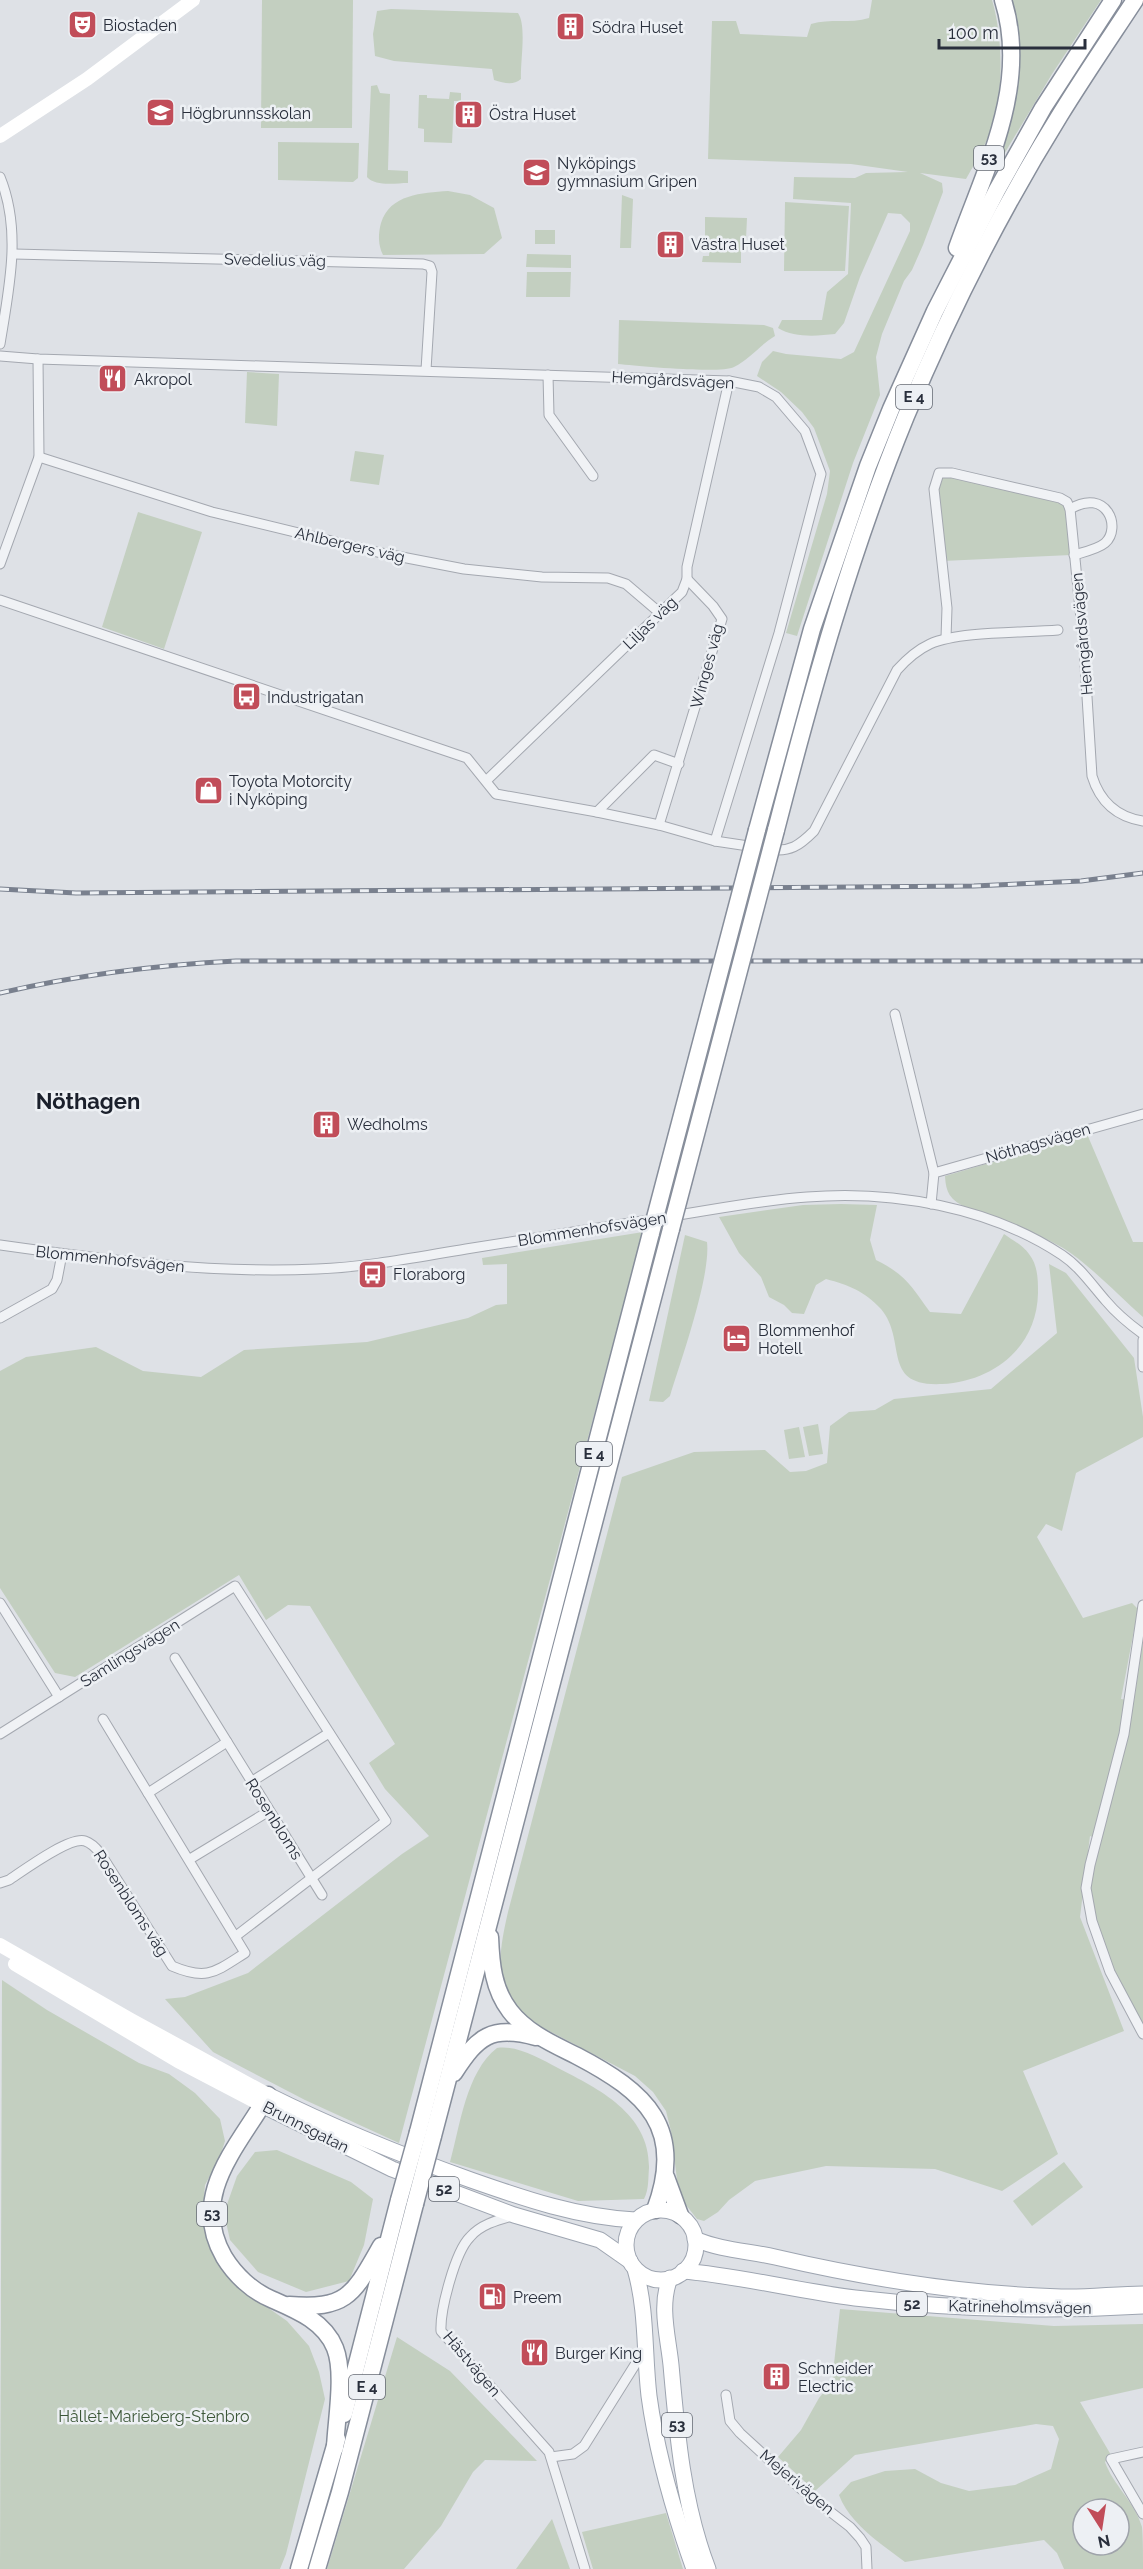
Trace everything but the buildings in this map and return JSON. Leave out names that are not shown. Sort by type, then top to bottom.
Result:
[{"type":"highway","name":"53","points":[[935,311],[1006,109],[1013,50],[1004,0]]},
{"type":"highway","name":"E 4","points":[[316,2569],[340,2492],[407,2202],[651,1233],[757,830],[826,586],[868,465],[935,311],[997,190],[1043,108],[1113,0]]},
{"type":"highway","name":"E 4","points":[[425,2134],[446,2086],[802,728],[857,547],[906,415],[970,278],[1012,198],[1060,115],[1135,0]]},
{"type":"highway","points":[[490,1917],[491,1961],[497,1987],[510,2011],[541,2038],[617,2078],[647,2104],[655,2116],[664,2142],[665,2171],[671,2195],[680,2216]]},
{"type":"highway","points":[[446,2086],[465,2056],[485,2036],[507,2031],[541,2038]]},
{"type":"highway","name":"53","points":[[265,2100],[221,2171],[214,2194],[213,2222],[218,2244],[233,2271],[253,2289],[282,2304],[320,2305],[342,2299],[358,2287],[393,2224]]},
{"type":"highway","points":[[656,2210],[665,2171]]},
{"type":"highway","name":"E 4","points":[[299,2569],[334,2448],[393,2224],[407,2202]]},
{"type":"highway","points":[[282,2304],[321,2326],[335,2349],[338,2368],[334,2448]]},
{"type":"main road","points":[[0,136],[87,79],[193,0]]},
{"type":"main road","name":"Brunnsgatan","points":[[0,1945],[265,2100],[392,2169],[514,2215],[600,2240],[632,2265]]},
{"type":"main road","name":"Brunnsgatan","points":[[0,1955],[178,2061],[265,2100],[310,2116],[398,2154],[500,2190],[572,2212],[635,2220]]},
{"type":"main road","points":[[632,2265],[626,2242],[635,2220],[645,2213],[666,2210],[680,2216],[690,2226],[695,2239],[693,2257],[677,2275]]},
{"type":"main road","name":"Katrineholmsvägen","points":[[695,2239],[714,2246],[759,2253],[901,2283],[1063,2297],[1143,2294]]},
{"type":"main road","name":"52","points":[[632,2265],[651,2278],[677,2275]]},
{"type":"main road","name":"53","points":[[632,2265],[643,2305],[644,2350],[650,2398],[667,2480],[694,2569]]},
{"type":"main road","name":"53","points":[[677,2275],[664,2304],[680,2458],[698,2543],[708,2569]]},
{"type":"main road","name":"Katrineholmsvägen","points":[[677,2275],[926,2305],[1016,2310],[1143,2306]]},
{"type":"street","points":[[0,177],[10,219],[14,254],[0,344]]},
{"type":"street","name":"Svedelius väg","points":[[14,254],[423,264],[430,266],[432,272],[426,370]]},
{"type":"street","name":"Hemgårdsvägen","points":[[0,356],[729,381],[759,387],[776,397],[805,431],[821,474],[779,633],[715,841],[777,851],[799,846],[814,831],[897,670],[907,659],[928,645],[946,638],[1058,630]]},
{"type":"street","points":[[0,564],[39,457],[38,359]]},
{"type":"street","points":[[548,375],[549,415],[593,476]]},
{"type":"street","name":"Liljas väg","points":[[486,780],[682,592],[687,579],[687,567],[729,381]]},
{"type":"street","name":"Ahlbergers väg","points":[[39,457],[212,512],[381,553],[464,569],[542,577],[608,578],[626,584],[660,613]]},
{"type":"street","points":[[946,638],[947,608],[934,489],[939,473],[947,472],[1060,498],[1070,509],[1080,503],[1092,502],[1104,506],[1110,517],[1108,540],[1074,555]]},
{"type":"street","name":"Hemgårdsvägen","points":[[1070,509],[1084,649],[1092,776],[1096,791],[1108,805],[1127,818],[1143,821]]},
{"type":"street","name":"Winges väg","points":[[659,825],[722,619],[687,579]]},
{"type":"street","points":[[0,600],[468,758],[496,794],[659,825],[715,841]]},
{"type":"street","points":[[597,812],[654,755],[679,764]]},
{"type":"street","points":[[895,1014],[934,1173],[931,1204]]},
{"type":"street","name":"Nöthagsvägen","points":[[934,1173],[1143,1114]]},
{"type":"street","name":"Blommenhofsvägen","points":[[0,1245],[203,1269],[317,1269],[404,1259],[784,1199],[809,1196],[859,1197],[931,1204],[1010,1229],[1063,1255],[1080,1270],[1125,1321],[1143,1334]]},
{"type":"street","points":[[0,1318],[52,1289],[57,1280],[62,1254]]},
{"type":"street","points":[[1143,1340],[1143,1367]]},
{"type":"street","name":"Samlingsvägen","points":[[0,1734],[236,1586],[328,1733]]},
{"type":"street","points":[[0,1603],[59,1697]]},
{"type":"street","points":[[1143,1612],[1124,1734],[1086,1888],[1092,1921],[1103,1956],[1143,2034]]},
{"type":"street","name":"Rosenbloms","points":[[175,1658],[322,1895]]},
{"type":"street","points":[[104,1719],[236,1936],[386,1821],[328,1733],[251,1782]]},
{"type":"street","points":[[148,1793],[227,1742]]},
{"type":"street","points":[[190,1860],[268,1811]]},
{"type":"street","name":"Rosenbloms väg","points":[[0,1883],[9,1880],[70,1842],[84,1840],[92,1844],[100,1853],[172,1966],[191,1974],[215,1972],[245,1953],[236,1936]]},
{"type":"street","name":"Hästvägen","points":[[514,2215],[487,2224],[470,2236],[459,2255],[443,2312],[441,2331],[552,2457],[585,2569]]},
{"type":"street","points":[[552,2457],[573,2454],[584,2446],[644,2350]]},
{"type":"street","name":"Mejerivägen","points":[[726,2395],[730,2421],[740,2433],[801,2489],[850,2527],[860,2538],[866,2547],[867,2569]]},
{"type":"street","points":[[1143,2452],[1111,2458],[1143,2514]]},
{"type":"green space","points":[[262,0],[353,0],[352,128],[261,128]]},
{"type":"green space","points":[[872,0],[992,0],[1000,44],[999,92],[989,135],[966,179],[920,173],[942,183],[943,192],[923,245],[912,270],[904,281],[882,334],[876,357],[880,395],[853,463],[797,636],[786,633],[827,494],[830,471],[814,428],[802,412],[781,392],[757,376],[762,362],[773,351],[841,359],[854,352],[910,231],[910,223],[901,214],[888,213],[860,277],[844,323],[835,334],[806,336],[784,331],[778,328],[782,320],[822,320],[827,292],[848,274],[851,203],[793,199],[794,177],[855,178],[866,173],[908,172],[851,164],[708,159],[712,21],[736,21],[740,34],[807,37],[811,24],[869,18]]},
{"type":"green space","points":[[1008,0],[1101,0],[1052,74],[988,181],[1002,138]]},
{"type":"green space","points":[[391,9],[518,13],[523,35],[521,79],[515,83],[505,83],[494,80],[492,69],[394,61],[375,56],[373,34],[377,11]]},
{"type":"green space","points":[[377,85],[380,93],[390,94],[388,170],[408,171],[408,183],[381,183],[367,177],[371,86]]},
{"type":"green space","points":[[450,92],[461,93],[461,101],[454,101],[452,143],[424,142],[424,129],[418,128],[419,95],[427,95],[427,98],[449,99]]},
{"type":"green space","points":[[278,142],[359,143],[358,178],[353,182],[278,180]]},
{"type":"green space","points":[[448,191],[470,195],[494,208],[502,238],[484,254],[383,255],[379,243],[380,227],[385,213],[392,206],[418,194]]},
{"type":"green space","points":[[622,195],[633,199],[631,248],[620,248]]},
{"type":"green space","points":[[785,202],[849,206],[845,271],[784,271]]},
{"type":"green space","points":[[705,217],[747,218],[746,239],[741,240],[741,263],[702,262],[703,256],[709,256],[710,239],[705,239]]},
{"type":"green space","points":[[535,230],[555,230],[555,244],[535,244]]},
{"type":"green space","points":[[527,254],[571,255],[571,268],[526,267]]},
{"type":"green space","points":[[527,272],[571,272],[570,297],[526,297]]},
{"type":"green space","points":[[619,320],[764,325],[773,328],[775,336],[740,364],[726,369],[679,369],[618,364]]},
{"type":"green space","points":[[247,372],[279,374],[277,426],[245,423]]},
{"type":"green space","points":[[355,451],[384,455],[379,485],[350,481]]},
{"type":"green space","points":[[943,474],[1058,500],[1066,506],[1071,555],[943,561],[936,503],[939,481]]},
{"type":"green space","points":[[138,512],[202,532],[164,649],[102,627]]},
{"type":"green space","points":[[1087,1134],[1133,1242],[1143,1242],[1143,1317],[1093,1271],[1063,1248],[1039,1236],[965,1207],[952,1198],[946,1187],[945,1176]]},
{"type":"green space","points":[[803,1205],[877,1205],[870,1240],[876,1260],[901,1276],[930,1312],[961,1314],[1004,1234],[1021,1245],[1032,1258],[1036,1268],[1038,1293],[1036,1312],[1030,1330],[1021,1345],[1009,1358],[979,1376],[942,1384],[923,1383],[910,1378],[898,1360],[889,1322],[875,1303],[856,1290],[826,1279],[816,1285],[804,1314],[792,1313],[784,1305],[769,1297],[761,1277],[739,1253],[719,1217]]},
{"type":"green space","points":[[643,1232],[399,2143],[305,2100],[213,2052],[165,1999],[185,1997],[248,1973],[402,1854],[429,1836],[385,1789],[369,1763],[395,1744],[310,1606],[288,1605],[266,1620],[239,1575],[75,1677],[55,1673],[0,1588],[0,1371],[26,1357],[96,1347],[143,1371],[201,1377],[244,1350],[367,1342],[468,1318],[496,1305],[507,1304],[507,1264],[483,1265],[482,1258]]},
{"type":"green space","points":[[685,1235],[707,1242],[707,1257],[700,1296],[670,1396],[663,1402],[649,1401]]},
{"type":"green space","points":[[1049,1264],[1066,1273],[1134,1358],[1143,1417],[1143,1437],[1076,1473],[1062,1531],[1046,1524],[1037,1537],[1083,1618],[1132,1603],[1138,1609],[1121,1699],[1134,1701],[1143,1640],[1143,2026],[1117,1976],[1096,1922],[1090,1885],[1099,1840],[1090,1836],[1080,1917],[1124,2031],[1023,2071],[1058,2154],[1002,2191],[935,2169],[826,2166],[755,2181],[729,2200],[718,2212],[704,2221],[697,2219],[679,2196],[671,2131],[666,2111],[653,2092],[635,2076],[532,2022],[510,1998],[501,1972],[502,1943],[508,1912],[622,1477],[694,1452],[765,1450],[790,1472],[806,1471],[827,1463],[830,1426],[849,1412],[875,1410],[894,1399],[991,1389],[1057,1333]]},
{"type":"green space","points":[[818,1424],[823,1454],[809,1456],[803,1427]]},
{"type":"green space","points":[[799,1427],[805,1457],[789,1459],[784,1430]]},
{"type":"green space","name":"Hållet-Marieberg-Stenbro","points":[[2,1980],[47,2010],[139,2063],[169,2074],[195,2093],[220,2119],[225,2141],[220,2157],[205,2185],[203,2210],[208,2240],[220,2267],[237,2286],[287,2321],[309,2346],[319,2372],[325,2399],[286,2554],[280,2569],[0,2569]]},
{"type":"green space","points":[[497,2048],[521,2051],[590,2085],[619,2106],[631,2118],[641,2133],[647,2149],[649,2168],[644,2199],[578,2201],[450,2162],[471,2085],[486,2058]]},
{"type":"green space","points":[[277,2150],[351,2182],[373,2199],[364,2245],[349,2281],[306,2292],[258,2272],[230,2240],[224,2213],[237,2176],[255,2152]]},
{"type":"green space","points":[[1064,2162],[1083,2187],[1032,2226],[1013,2201]]},
{"type":"green space","points":[[840,2309],[1054,2326],[1143,2324],[1143,2388],[1080,2402],[1111,2455],[1105,2462],[1126,2497],[1071,2497],[1071,2557],[1131,2557],[1131,2505],[1142,2527],[1143,2569],[1064,2569],[1057,2553],[1044,2540],[905,2562],[867,2533],[844,2505],[839,2495],[851,2482],[885,2471],[915,2469],[941,2483],[969,2491],[1015,2485],[1051,2469],[1059,2439],[1053,2426],[1036,2424],[855,2455],[815,2491],[778,2457],[801,2430],[819,2398],[832,2382]]},
{"type":"green space","points":[[397,2337],[450,2371],[537,2461],[485,2460],[473,2472],[441,2526],[404,2569],[327,2569]]},
{"type":"green space","points":[[666,2513],[683,2569],[593,2569],[582,2532]]},
{"type":"green space","points":[[552,2519],[570,2569],[516,2569]]},
{"type":"railway","points":[[0,889],[76,893],[974,886],[1081,881],[1143,873]]},
{"type":"railway","points":[[0,993],[117,972],[236,961],[1143,961]]},
{"type":"place","name":"Biostaden","points":[[82,25]]},
{"type":"place","name":"Södra Huset","points":[[571,27]]},
{"type":"place","name":"Högbrunnsskolan","points":[[160,113]]},
{"type":"place","name":"Östra Huset","points":[[468,114]]},
{"type":"place","name":"Nyköpings gymnasium Gripen","points":[[536,172]]},
{"type":"place","name":"Västra Huset","points":[[670,244]]},
{"type":"place","name":"Akropol","points":[[113,379]]},
{"type":"place","name":"Industrigatan","points":[[246,697]]},
{"type":"place","name":"Toyota Motorcity i Nyköping","points":[[208,790]]},
{"type":"place","name":"Wedholms","points":[[326,1124]]},
{"type":"place","name":"Floraborg","points":[[372,1274]]},
{"type":"place","name":"Blommenhof Hotell","points":[[737,1339]]},
{"type":"place","name":"Preem","points":[[492,2297]]},
{"type":"place","name":"Burger King","points":[[534,2353]]},
{"type":"place","name":"Schneider Electric","points":[[777,2377]]},
{"type":"district","name":"Nöthagen","points":[[88,1101]]}]
